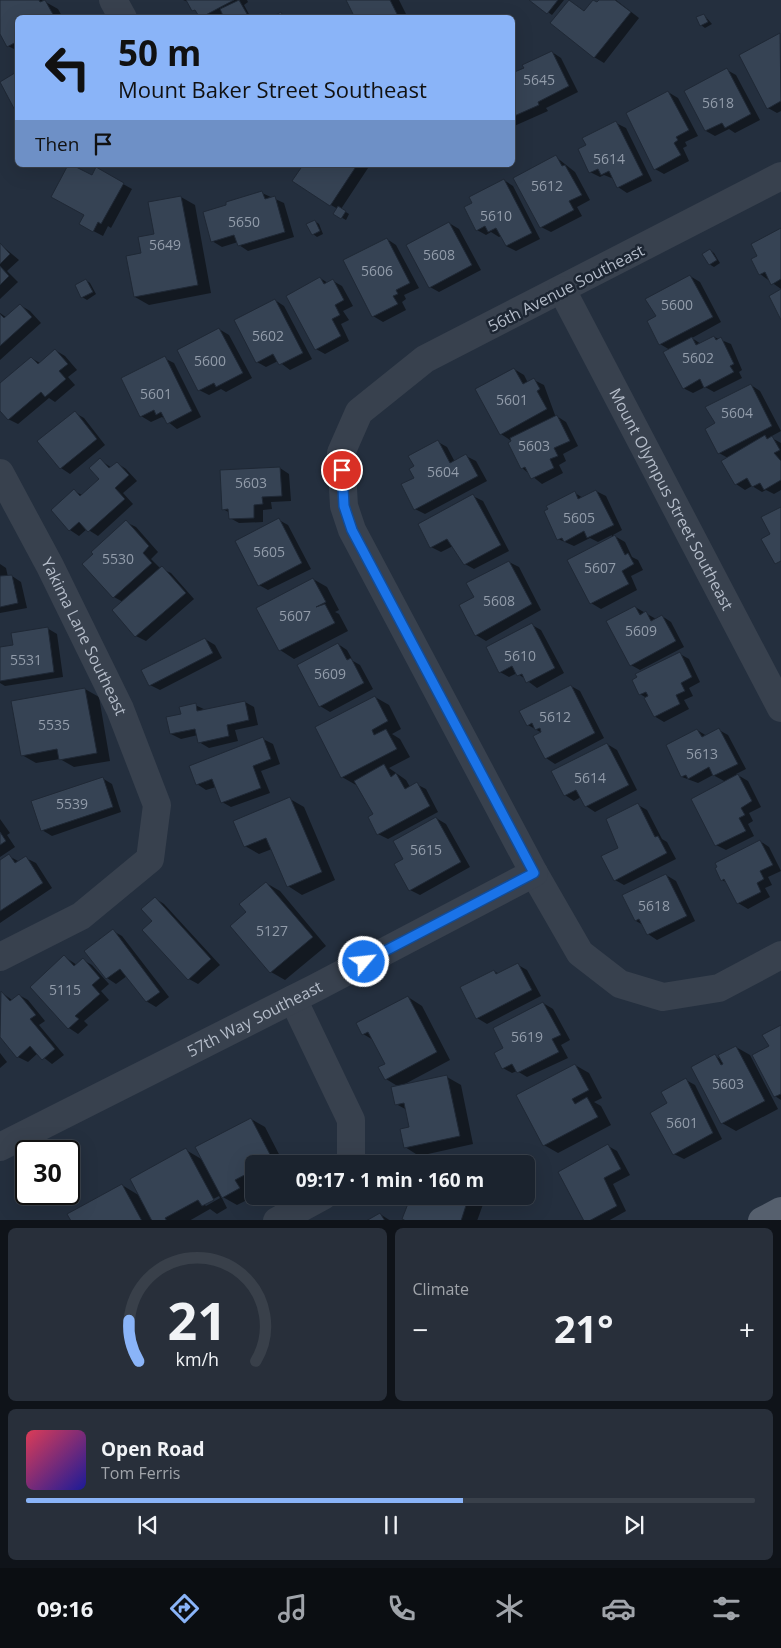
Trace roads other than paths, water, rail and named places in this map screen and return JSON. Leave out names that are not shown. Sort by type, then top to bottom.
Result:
[{"type":"main road","points":[[762,1220],[781,1211]]},
{"type":"street","points":[[114,0],[122,15]]},
{"type":"street","name":"56th Avenue Southeast","points":[[534,873],[352,530],[344,506],[341,453],[359,412],[425,359],[781,176]]},
{"type":"street","name":"Mount Olympus Street Southeast","points":[[562,290],[781,708]]},
{"type":"street","name":"Yakima Lane Southeast","points":[[0,473],[50,566],[120,709],[157,805],[150,859],[81,916],[0,957]]},
{"type":"street","points":[[534,873],[580,953],[620,984],[664,997],[718,988],[781,955]]},
{"type":"street","name":"57th Way Southeast","points":[[0,1147],[293,999],[534,873]]},
{"type":"street","points":[[293,999],[351,1120],[351,1155]]},
{"type":"street","points":[[278,1220],[306,1205]]}]
